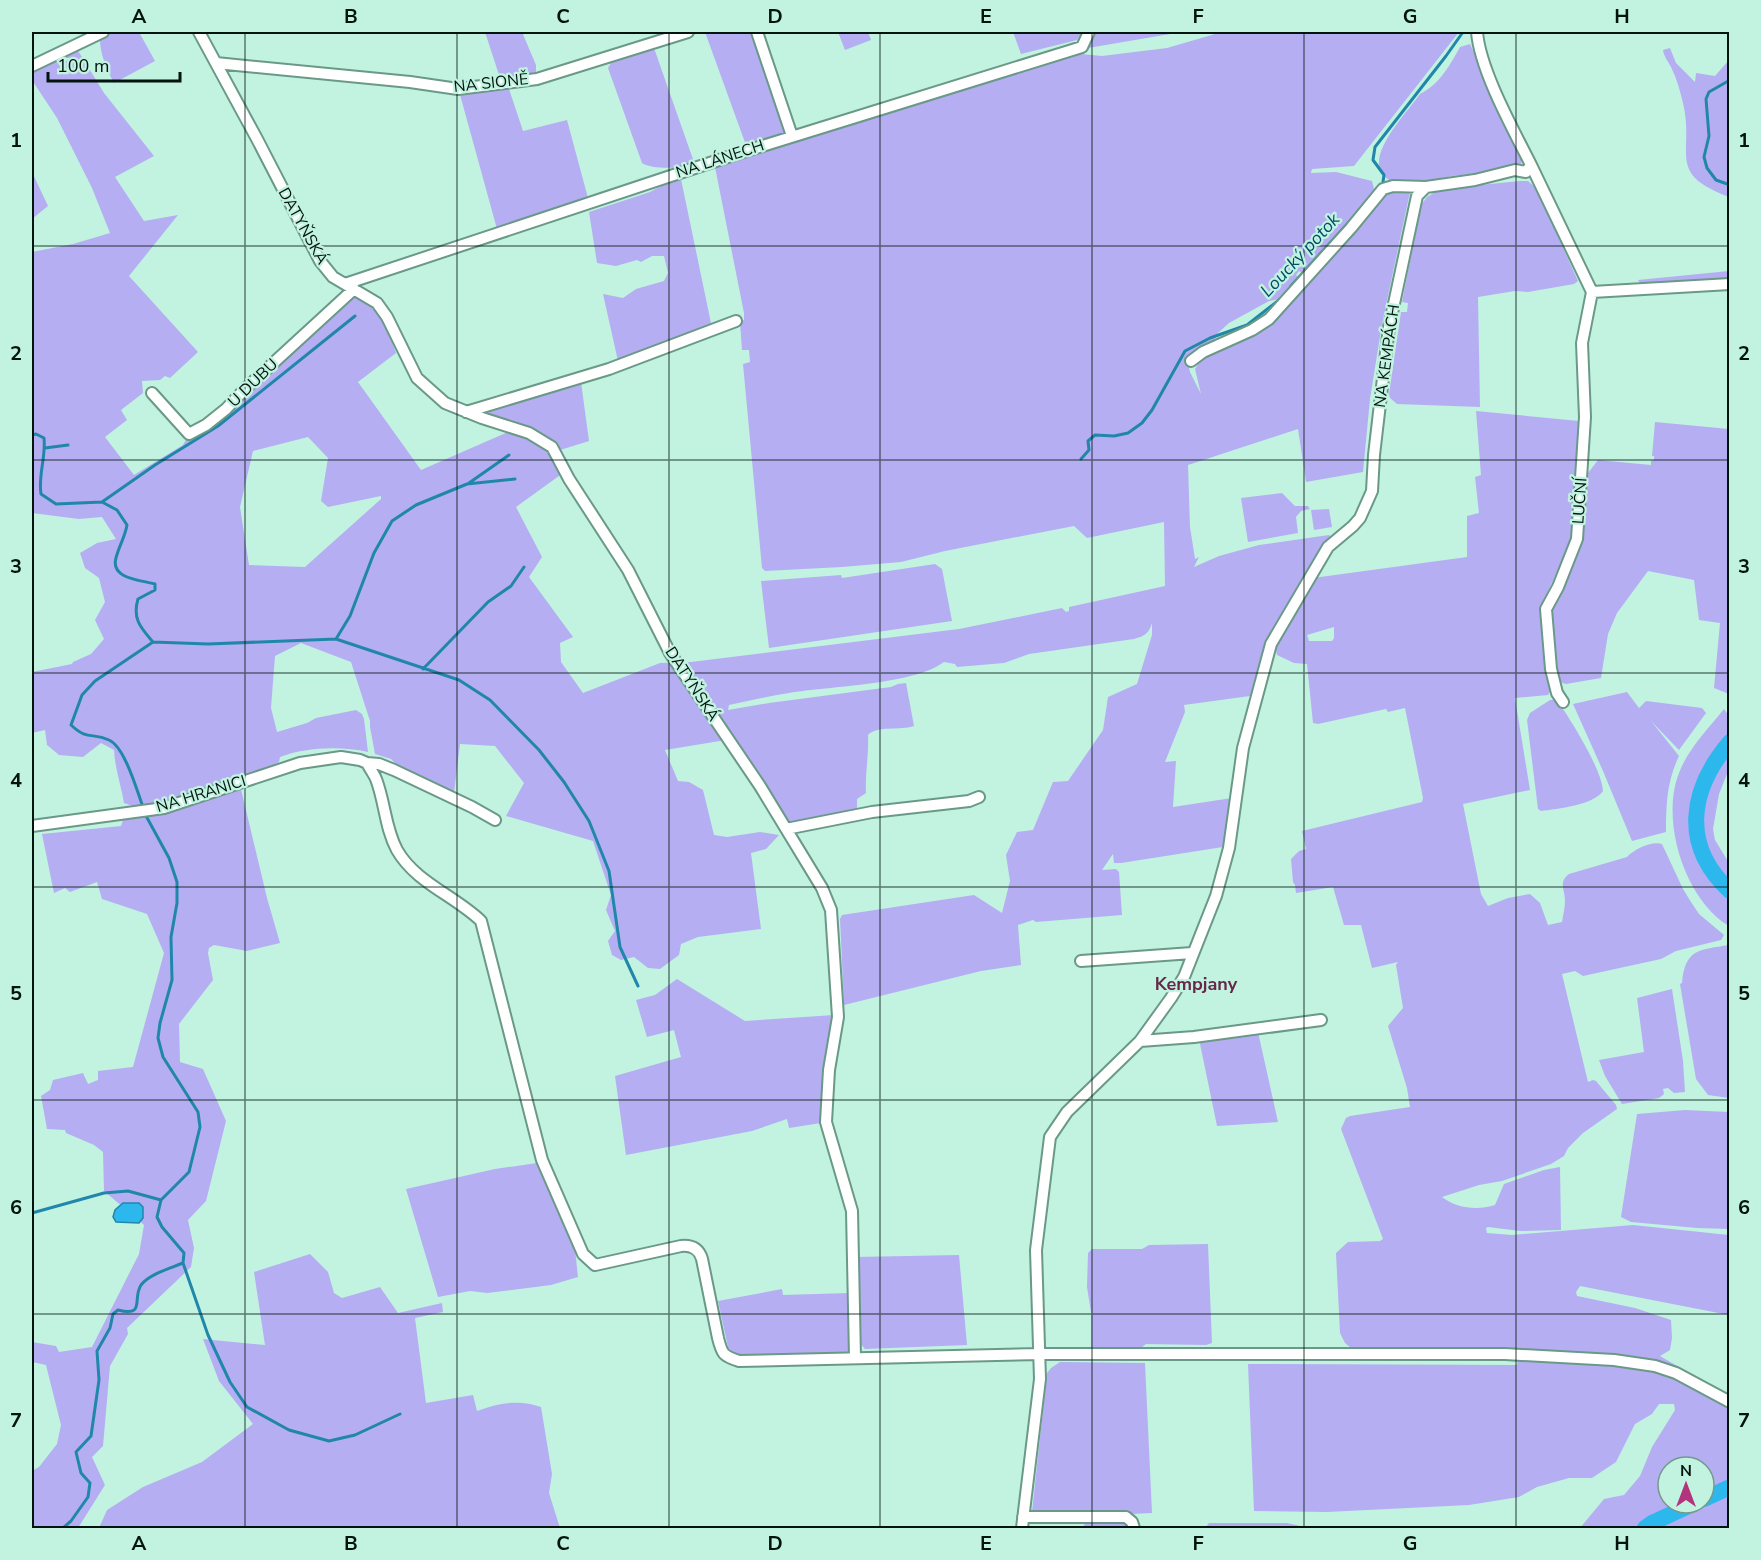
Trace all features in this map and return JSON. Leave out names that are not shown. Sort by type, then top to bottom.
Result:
[{"type":"street","points":[[32,66],[103,32]]},
{"type":"street","name":"DATYŇSKÁ","points":[[199,32],[320,261],[333,277],[377,303],[387,317],[417,378],[445,403],[529,433],[552,447],[569,480],[628,570],[670,653],[760,786],[822,888],[831,910],[838,1017],[829,1070],[826,1122],[852,1211],[855,1358]]},
{"type":"street","name":"NA SIONĚ","points":[[216,63],[410,82],[458,89],[537,79],[688,32]]},
{"type":"street","points":[[757,32],[792,136]]},
{"type":"street","name":"NA LÁNECH","points":[[349,287],[598,199],[792,136],[1082,47],[1089,32]]},
{"type":"street","points":[[1477,32],[1479,47],[1498,96],[1592,292],[1730,284]]},
{"type":"street","points":[[1191,361],[1203,351],[1252,330],[1269,319],[1383,189],[1393,186],[1426,187],[1475,180],[1515,170],[1526,171],[1531,165]]},
{"type":"street","name":"NA KEMPÁCH","points":[[1023,1523],[1040,1388],[1041,1354],[1036,1250],[1050,1137],[1067,1112],[1140,1041],[1179,987],[1216,896],[1229,848],[1243,748],[1270,644],[1328,547],[1360,518],[1372,491],[1389,327],[1417,196],[1426,187]]},
{"type":"street","name":"U DUBU","points":[[152,393],[189,434],[206,425],[226,409],[349,287]]},
{"type":"street","name":"LUČNÍ","points":[[1563,702],[1557,693],[1551,669],[1546,609],[1558,587],[1577,539],[1585,417],[1582,343],[1592,292]]},
{"type":"street","points":[[466,412],[609,369],[736,321]]},
{"type":"street","name":"NA HRANICI","points":[[32,825],[165,808],[300,763],[341,757],[351,757],[394,770],[495,820]]},
{"type":"street","points":[[367,763],[376,779],[397,850],[409,866],[431,885],[468,909],[481,921],[542,1160],[583,1254],[595,1265],[681,1245],[693,1247],[701,1254],[718,1338],[721,1350],[726,1357],[739,1361],[1041,1354],[1505,1354],[1603,1360],[1655,1366],[1676,1373],[1728,1399]]},
{"type":"street","points":[[786,829],[872,812],[969,801],[979,797]]},
{"type":"street","points":[[1081,961],[1192,953]]},
{"type":"street","points":[[1140,1041],[1194,1037],[1321,1020]]},
{"type":"street","points":[[1023,1523],[1125,1517],[1132,1522],[1134,1528]]},
{"type":"shaded area","points":[[108,32],[139,32],[155,61],[114,83],[101,48],[100,35]]},
{"type":"shaded area","points":[[485,32],[522,32],[536,65],[536,74],[500,78]]},
{"type":"shaded area","points":[[705,32],[754,32],[785,127],[785,135],[747,148]]},
{"type":"shaded area","points":[[838,32],[868,32],[871,40],[845,50]]},
{"type":"shaded area","points":[[1013,32],[1082,32],[1077,40],[1021,54]]},
{"type":"shaded area","points":[[1095,32],[1182,32],[1088,48]]},
{"type":"shaded area","points":[[1222,32],[1459,32],[1354,166],[1312,169],[1311,173],[1336,172],[1372,181],[1374,189],[1367,202],[1302,273],[1299,271],[1296,275],[1299,278],[1280,299],[1269,301],[1229,323],[1218,333],[1213,342],[1193,352],[1187,359],[1190,372],[1201,394],[1195,369],[1203,356],[1263,326],[1387,188],[1410,192],[1382,324],[1370,399],[1363,472],[1306,482],[1298,429],[1188,465],[1190,527],[1195,559],[1199,557],[1194,567],[1219,556],[1259,545],[1329,535],[1332,537],[1330,542],[1298,588],[1313,578],[1467,557],[1467,516],[1479,513],[1475,477],[1481,475],[1476,411],[1579,421],[1576,509],[1571,540],[1545,598],[1551,598],[1577,539],[1585,477],[1598,460],[1651,465],[1651,461],[1654,460],[1652,456],[1655,422],[1729,429],[1729,694],[1714,688],[1720,623],[1699,620],[1694,580],[1648,571],[1617,613],[1608,634],[1601,678],[1566,684],[1556,681],[1548,695],[1515,698],[1530,790],[1463,804],[1481,894],[1488,906],[1508,898],[1530,894],[1540,903],[1548,925],[1562,922],[1565,901],[1563,883],[1569,874],[1627,857],[1643,846],[1658,843],[1662,844],[1683,889],[1699,914],[1724,935],[1721,940],[1676,951],[1661,959],[1583,976],[1575,971],[1562,974],[1588,1082],[1596,1081],[1617,1109],[1583,1133],[1568,1148],[1564,1156],[1551,1164],[1502,1181],[1479,1185],[1442,1197],[1460,1206],[1488,1207],[1495,1205],[1504,1184],[1560,1167],[1561,1230],[1520,1231],[1488,1227],[1486,1228],[1487,1233],[1512,1235],[1633,1225],[1729,1235],[1729,1315],[1580,1286],[1576,1292],[1577,1296],[1635,1308],[1671,1320],[1670,1350],[1660,1356],[1725,1394],[1729,1400],[1729,1528],[1580,1528],[1604,1499],[1624,1495],[1640,1476],[1652,1447],[1675,1410],[1674,1404],[1659,1404],[1652,1414],[1635,1424],[1616,1462],[1592,1478],[1569,1478],[1537,1487],[1519,1497],[1469,1505],[1327,1512],[1254,1511],[1248,1364],[1517,1365],[1519,1351],[1351,1348],[1345,1343],[1340,1333],[1336,1253],[1348,1242],[1383,1239],[1341,1129],[1346,1118],[1350,1116],[1410,1107],[1407,1088],[1388,1026],[1403,1008],[1396,965],[1398,962],[1372,968],[1361,925],[1344,925],[1333,887],[1296,893],[1291,859],[1299,851],[1306,849],[1302,831],[1422,802],[1423,798],[1405,708],[1388,712],[1386,709],[1318,724],[1313,723],[1307,664],[1294,663],[1277,655],[1275,645],[1264,647],[1250,696],[1184,705],[1185,712],[1165,762],[1176,761],[1173,807],[1232,798],[1223,847],[1121,863],[1114,863],[1113,854],[1102,870],[1116,869],[1119,872],[1122,915],[1036,922],[1033,920],[1018,925],[1021,965],[981,971],[844,1005],[840,919],[842,915],[974,895],[1002,913],[1010,881],[1006,855],[1017,832],[1033,830],[1053,782],[1068,781],[1103,730],[1108,697],[1137,684],[1152,635],[1152,623],[1146,634],[1134,639],[1029,654],[1004,663],[957,667],[955,664],[944,662],[930,670],[892,680],[789,693],[729,705],[728,710],[906,683],[914,726],[877,730],[868,735],[866,793],[857,799],[857,811],[789,823],[726,740],[665,750],[678,781],[689,782],[703,790],[714,835],[727,837],[760,832],[779,835],[766,849],[751,853],[761,929],[698,937],[681,944],[679,955],[660,969],[648,968],[634,957],[621,960],[612,955],[608,941],[615,931],[606,910],[611,895],[593,841],[506,816],[524,783],[495,746],[460,744],[454,793],[399,767],[391,759],[375,754],[370,721],[351,662],[301,643],[275,656],[271,708],[277,732],[316,718],[356,710],[362,714],[364,719],[368,752],[324,748],[301,751],[280,757],[279,762],[264,770],[196,793],[136,807],[124,803],[114,750],[101,743],[83,757],[59,755],[47,745],[45,730],[32,733],[32,672],[72,664],[91,654],[104,639],[95,620],[105,602],[99,578],[85,568],[80,553],[97,543],[116,539],[102,517],[79,519],[32,513],[32,252],[73,244],[110,233],[92,188],[57,118],[32,80],[32,66],[77,49],[104,93],[154,156],[115,177],[144,221],[178,215],[129,276],[198,352],[170,378],[165,376],[160,380],[142,381],[143,393],[121,410],[127,420],[105,437],[134,475],[183,445],[189,434],[206,425],[354,289],[382,313],[396,353],[358,382],[421,470],[508,432],[527,438],[549,451],[563,473],[516,507],[542,557],[529,577],[573,637],[560,643],[561,662],[583,693],[660,663],[691,662],[959,629],[1062,608],[1066,612],[1069,611],[1069,607],[1165,586],[1164,522],[1087,538],[1074,526],[945,551],[901,562],[765,571],[762,568],[743,364],[750,362],[749,350],[742,350],[740,322],[744,320],[744,313],[715,167],[1004,76],[1081,54],[1102,56],[1167,48]],"holes":[[[308,437],[328,458],[321,501],[328,507],[381,496],[381,499],[305,567],[249,565],[240,507],[253,451]],[[1334,627],[1332,641],[1309,641],[1307,635]]]},
{"type":"shaded area","points":[[1470,44],[1523,156],[1520,167],[1422,182],[1389,180],[1382,174],[1379,165],[1380,156],[1388,137],[1420,94],[1444,73],[1460,47]]},
{"type":"shaded area","points":[[654,48],[695,165],[660,168],[642,163],[608,68],[611,63]]},
{"type":"shaded area","points":[[1670,48],[1676,63],[1695,82],[1696,73],[1715,76],[1729,60],[1729,197],[1709,188],[1696,179],[1689,170],[1683,103],[1675,76],[1663,50]]},
{"type":"shaded area","points":[[509,89],[523,131],[567,120],[588,198],[497,229],[459,91]]},
{"type":"shaded area","points":[[32,172],[48,206],[32,219]]},
{"type":"shaded area","points":[[681,179],[712,328],[683,335],[618,361],[603,294],[623,298],[636,289],[664,281],[668,273],[664,256],[652,256],[641,262],[637,260],[616,266],[597,263],[589,212]]},
{"type":"shaded area","points":[[1528,181],[1536,188],[1578,281],[1574,284],[1528,292],[1515,291],[1478,297],[1480,407],[1397,404],[1389,394],[1401,312],[1407,312],[1408,303],[1402,302],[1421,205],[1427,197],[1440,189]]},
{"type":"shaded area","points":[[1729,271],[1729,281],[1643,287],[1638,280]]},
{"type":"shaded area","points":[[581,382],[589,441],[557,451],[488,418],[480,411]]},
{"type":"shaded area","points":[[1282,493],[1295,506],[1308,506],[1310,509],[1301,511],[1296,517],[1298,533],[1248,542],[1241,498]]},
{"type":"shaded area","points":[[1329,509],[1332,527],[1314,530],[1311,510]]},
{"type":"shaded area","points":[[935,564],[942,569],[952,621],[769,648],[761,581],[841,575],[842,578]]},
{"type":"shaded area","points":[[1627,692],[1639,708],[1646,701],[1702,708],[1706,713],[1679,750],[1651,721],[1679,756],[1668,793],[1666,832],[1632,841],[1573,704]]},
{"type":"shaded area","points":[[1550,700],[1559,703],[1578,734],[1598,771],[1603,791],[1584,803],[1541,811],[1538,809],[1527,720],[1530,713]]},
{"type":"shaded area","points":[[1724,709],[1729,716],[1729,769],[1719,794],[1713,829],[1715,840],[1729,863],[1729,926],[1713,914],[1689,879],[1680,858],[1673,814],[1674,792],[1683,764]]},
{"type":"shaded area","points":[[240,785],[280,943],[247,951],[214,945],[209,948],[213,980],[179,1024],[180,1062],[203,1069],[226,1121],[206,1201],[188,1220],[194,1248],[191,1267],[127,1328],[128,1334],[110,1366],[103,1446],[92,1457],[105,1485],[78,1528],[32,1528],[32,1471],[39,1467],[57,1444],[61,1425],[46,1365],[32,1362],[32,1342],[56,1346],[59,1352],[92,1347],[139,1254],[144,1225],[104,1191],[103,1152],[94,1145],[66,1133],[65,1130],[47,1129],[41,1096],[50,1090],[53,1080],[83,1073],[88,1084],[98,1080],[98,1071],[133,1067],[164,953],[147,914],[102,899],[97,882],[70,892],[65,888],[54,893],[42,834],[121,826],[124,817]]},
{"type":"shaded area","points":[[1730,945],[1729,1098],[1708,1095],[1696,1079],[1680,984],[1687,963],[1696,953]]},
{"type":"shaded area","points":[[677,979],[745,1021],[834,1015],[820,1109],[821,1123],[789,1128],[787,1119],[752,1131],[626,1155],[615,1076],[681,1057],[674,1030],[647,1037],[636,1000],[655,995]]},
{"type":"shaded area","points":[[1672,989],[1683,1061],[1685,1092],[1674,1093],[1668,1088],[1663,1089],[1664,1094],[1659,1098],[1622,1104],[1605,1076],[1599,1060],[1644,1052],[1637,998]]},
{"type":"shaded area","points":[[1258,1032],[1278,1122],[1217,1126],[1199,1039]]},
{"type":"shaded area","points":[[1685,1110],[1729,1112],[1729,1229],[1631,1222],[1621,1217],[1637,1114]]},
{"type":"shaded area","points":[[537,1163],[575,1249],[578,1277],[551,1285],[487,1293],[470,1291],[438,1297],[406,1189],[495,1169]]},
{"type":"shaded area","points":[[1208,1244],[1212,1343],[1206,1345],[1146,1344],[1141,1348],[1091,1348],[1091,1312],[1087,1287],[1088,1253],[1092,1249],[1142,1249],[1149,1245]]},
{"type":"shaded area","points":[[310,1254],[328,1272],[334,1293],[342,1298],[380,1287],[398,1313],[442,1303],[443,1312],[415,1318],[426,1403],[473,1395],[477,1411],[509,1403],[525,1403],[541,1407],[552,1474],[549,1493],[560,1528],[99,1528],[107,1510],[143,1487],[202,1462],[253,1424],[219,1381],[203,1339],[265,1345],[254,1272]]},
{"type":"shaded area","points":[[959,1255],[967,1345],[865,1349],[859,1342],[856,1257]]},
{"type":"shaded area","points":[[782,1289],[783,1295],[849,1293],[850,1348],[847,1353],[750,1357],[733,1353],[728,1347],[718,1301]]},
{"type":"shaded area","points":[[1060,1362],[1145,1363],[1152,1513],[1111,1515],[1032,1512],[1047,1373]]},
{"type":"shaded area","points":[[1117,1521],[1127,1528],[1083,1528],[1088,1522]]},
{"type":"shaded area","points":[[1209,1523],[1287,1523],[1305,1527],[1372,1528],[1205,1528]]},
{"type":"water","points":[[123,1203],[139,1203],[143,1207],[143,1218],[139,1223],[116,1222],[113,1217],[115,1210]]},
{"type":"waterway","name":"Loucký potok","points":[[1383,182],[1384,175],[1373,160],[1375,147],[1463,32]]},
{"type":"waterway","points":[[1730,80],[1709,92],[1706,99],[1709,136],[1704,157],[1707,168],[1716,180],[1730,185]]},
{"type":"waterway","name":"Loucký potok","points":[[1291,286],[1351,220]]},
{"type":"waterway","name":"Loucký potok","points":[[1081,459],[1089,450],[1088,441],[1095,435],[1114,436],[1128,433],[1142,423],[1152,410],[1185,351],[1210,338],[1247,325],[1279,300]]},
{"type":"waterway","points":[[102,502],[155,465],[218,426],[355,316]]},
{"type":"waterway","points":[[32,435],[36,434],[44,438],[41,494],[56,504],[102,502],[117,510],[127,525],[115,565],[122,574],[128,577],[155,584],[155,590],[138,599],[136,606],[141,628],[153,642],[95,681],[82,695],[71,725],[86,735],[103,738],[115,744],[130,770],[143,807]]},
{"type":"waterway","points":[[45,448],[68,445]]},
{"type":"waterway","points":[[469,483],[509,455]]},
{"type":"waterway","points":[[336,639],[350,616],[374,553],[392,521],[416,505],[467,484],[515,479]]},
{"type":"waterway","points":[[423,669],[488,602],[511,586],[524,567]]},
{"type":"waterway","points":[[153,642],[208,644],[336,639],[459,680],[490,700],[539,750],[564,782],[589,821],[609,871],[620,947],[638,986]]},
{"type":"waterway","points":[[1730,742],[1716,760],[1706,779],[1699,798],[1696,818],[1698,837],[1704,855],[1714,874],[1730,891]]},
{"type":"waterway","points":[[63,1528],[71,1521],[88,1497],[90,1483],[81,1473],[76,1452],[91,1436],[99,1380],[97,1351],[110,1328],[113,1314],[118,1310],[127,1312],[135,1309],[139,1290],[145,1281],[183,1263],[184,1253],[162,1227],[157,1217],[161,1200],[189,1172],[200,1127],[198,1112],[163,1057],[158,1038],[172,980],[171,937],[177,903],[177,882],[169,858],[145,814]]},
{"type":"waterway","points":[[32,1213],[104,1193],[128,1191],[161,1200]]},
{"type":"waterway","points":[[183,1263],[208,1335],[230,1382],[247,1407],[289,1430],[329,1441],[355,1435],[400,1414]]},
{"type":"waterway","points":[[1716,1493],[1730,1487]]},
{"type":"waterway","points":[[1645,1528],[1669,1515]]},
{"type":"district","name":"Kempjany","points":[[1196,984]]}]
